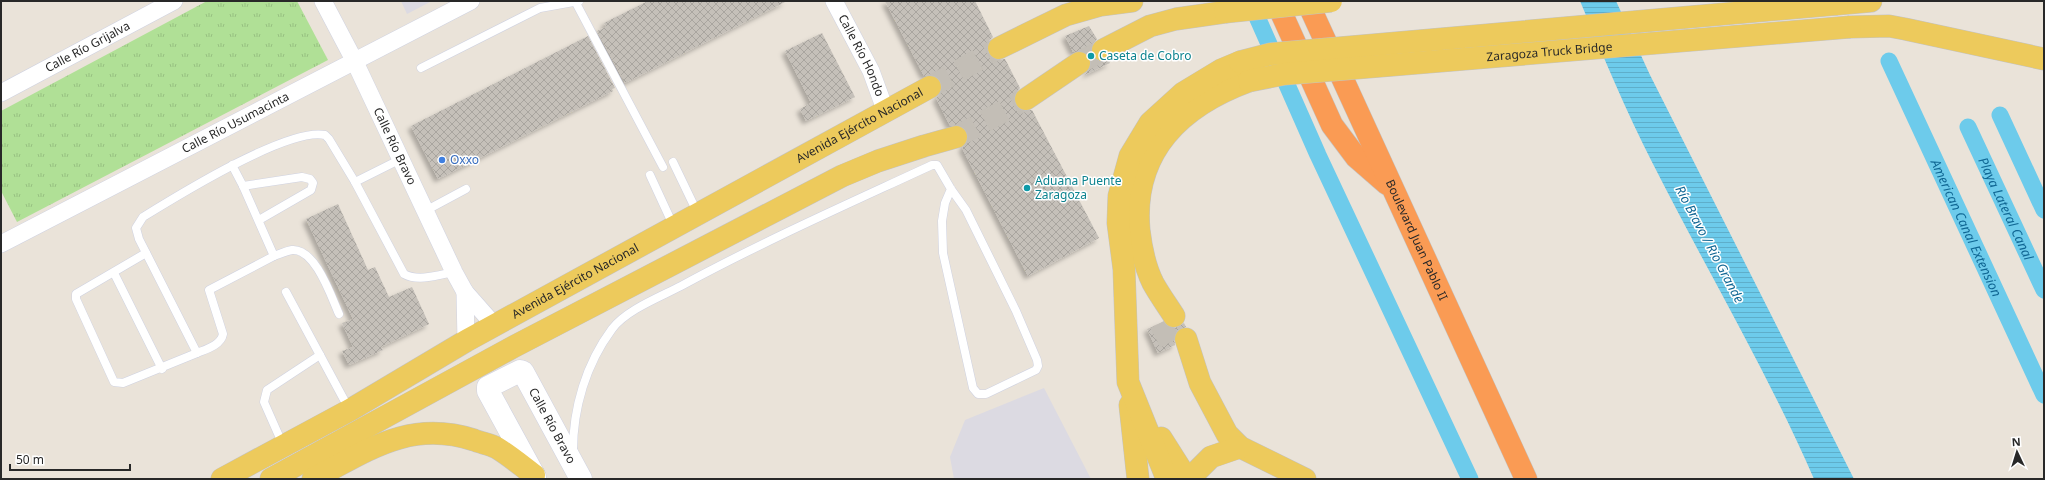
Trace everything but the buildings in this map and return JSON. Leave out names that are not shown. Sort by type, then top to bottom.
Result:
[{"type":"highway","points":[[1276,1],[1332,125],[1356,157],[1392,189]]},
{"type":"highway","name":"Boulevard Juan Pablo II","points":[[1307,1],[1526,479]]},
{"type":"main road","points":[[999,48],[1066,15],[1101,5],[1132,1]]},
{"type":"main road","points":[[1103,50],[1150,26],[1176,19],[1225,12],[1331,1]]},
{"type":"main road","name":"Zaragoza Truck Bridge","points":[[1245,72],[1271,54],[1871,1]]},
{"type":"main road","name":"Zaragoza Truck Bridge","points":[[1245,72],[1284,74],[1850,27],[1889,26],[1905,28],[2044,59]]},
{"type":"main road","points":[[1026,99],[1079,63]]},
{"type":"main road","points":[[1126,479],[1128,382],[1124,269],[1118,223],[1119,196],[1130,156],[1150,123],[1165,108],[1202,80],[1221,70],[1245,72]]},
{"type":"main road","points":[[1167,319],[1152,282],[1144,255],[1138,218],[1142,180],[1148,163],[1158,145],[1185,116],[1223,91],[1245,72]]},
{"type":"main road","name":"Avenida Ejército Nacional","points":[[222,479],[350,410],[466,341],[930,87]]},
{"type":"main road","points":[[271,479],[515,346],[842,176],[878,161],[956,137]]},
{"type":"main road","points":[[324,451],[386,402],[491,341],[496,334],[495,326]]},
{"type":"main road","points":[[1179,343],[1227,434],[1240,447],[1305,479]]},
{"type":"main road","points":[[1128,382],[1138,479]]},
{"type":"main road","points":[[1128,382],[1143,437],[1152,479]]},
{"type":"main road","points":[[1128,382],[1167,479]]},
{"type":"main road","points":[[1128,382],[1188,479],[1211,457],[1240,447]]},
{"type":"main road","points":[[313,479],[387,441],[406,435],[441,433],[466,438],[496,448],[535,477]]},
{"type":"street","name":"Calle Río Grijalva","points":[[1,93],[174,1]]},
{"type":"street","name":"Calle Río Bravo","points":[[322,1],[354,60],[454,272],[465,292],[495,326]]},
{"type":"street","name":"Calle Río Usumacinta","points":[[1,244],[354,60],[471,1]]},
{"type":"street","name":"Calle Río Hondo","points":[[834,1],[871,71],[886,112]]},
{"type":"street","name":"Calle Río Bravo","points":[[465,292],[466,341]]},
{"type":"street","name":"Calle Río Bravo","points":[[535,477],[488,391],[488,387],[520,371],[523,372],[577,470]]},
{"type":"lane","points":[[421,68],[540,8],[561,3],[578,2],[663,167]]},
{"type":"lane","points":[[197,353],[139,239],[136,228],[143,217],[232,166],[293,139],[320,134],[329,139],[355,182],[404,274],[416,278],[454,272]]},
{"type":"lane","points":[[355,182],[401,159]]},
{"type":"lane","points":[[673,162],[699,214]]},
{"type":"lane","points":[[577,470],[573,426],[586,375],[612,328],[634,310],[721,264],[932,165],[937,165],[951,189],[966,210],[1016,311],[1038,363],[1036,370],[982,395],[975,392],[972,388],[944,254],[942,221],[945,203],[951,189]]},
{"type":"lane","points":[[232,166],[259,220],[274,256]]},
{"type":"lane","points":[[650,175],[674,227]]},
{"type":"lane","points":[[243,186],[302,177],[310,179],[313,182],[311,190],[259,220]]},
{"type":"lane","points":[[425,211],[466,189]]},
{"type":"lane","points":[[146,253],[76,294],[76,299],[114,382],[123,383],[162,369],[213,346],[220,341],[223,334],[209,290],[274,256],[292,250],[306,253],[314,262],[339,314]]},
{"type":"lane","points":[[114,273],[162,369]]},
{"type":"lane","points":[[286,292],[350,410]]},
{"type":"lane","points":[[283,446],[264,402],[267,390],[320,356]]},
{"type":"shaded area","points":[[401,1],[432,1],[407,14]]},
{"type":"shaded area","points":[[1044,388],[1091,479],[954,479],[950,457],[965,420]]},
{"type":"green space","points":[[207,1],[297,1],[328,60],[17,222],[1,191],[1,111]]},
{"type":"water","name":"Río Bravo / Rio Grande","points":[[1580,1],[1616,1],[1650,75],[1854,479],[1814,479],[1776,399],[1643,144]]},
{"type":"waterway","points":[[1250,1],[1318,155],[1470,479]]},
{"type":"waterway","name":"American Canal Extension","points":[[1889,61],[2044,395]]},
{"type":"waterway","points":[[2000,115],[2044,210]]},
{"type":"waterway","name":"Playa Lateral Canal","points":[[1968,127],[2044,290]]},
{"type":"tunnel","points":[[930,87],[999,48]]},
{"type":"tunnel","points":[[1079,63],[1103,50]]},
{"type":"tunnel","points":[[956,137],[1026,99]]},
{"type":"tunnel","points":[[1160,323],[1172,346]]},
{"type":"place","name":"Caseta de Cobro","points":[[1091,56]]},
{"type":"place","name":"Oxxo","points":[[442,160]]},
{"type":"place","name":"Aduana Puente Zaragoza","points":[[1027,188]]}]
